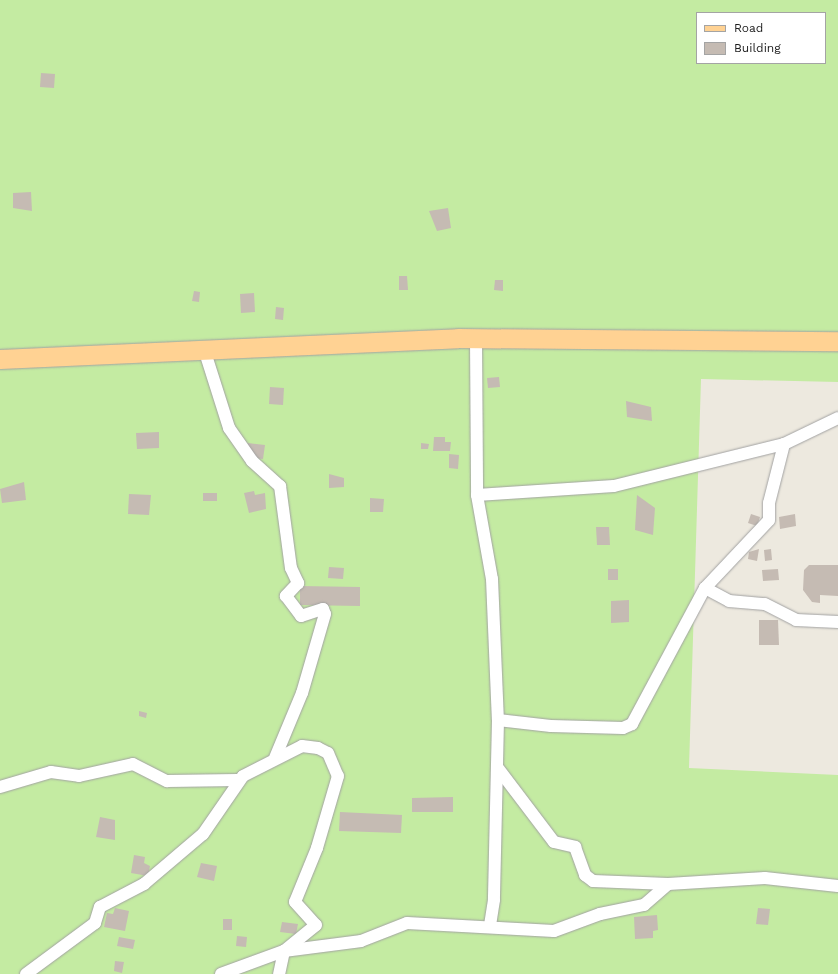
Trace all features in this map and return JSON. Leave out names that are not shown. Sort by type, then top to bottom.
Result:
[{"type":"main road","points":[[0,359],[204,349],[476,339],[838,341]]},
{"type":"street","points":[[476,339],[477,495],[492,579],[498,720],[494,900],[490,925]]},
{"type":"street","points":[[204,349],[229,428],[252,460],[280,486],[291,568],[298,583],[286,596],[301,616],[323,609],[325,614],[302,693],[275,758]]},
{"type":"street","points":[[477,495],[614,486],[784,444],[838,418]]},
{"type":"street","points":[[498,720],[551,726],[628,727],[705,588],[769,520],[769,503],[784,444]]},
{"type":"street","points":[[705,588],[729,601],[765,604],[796,620],[838,622]]},
{"type":"street","points":[[26,974],[95,923],[100,907],[144,884],[198,838],[238,780],[275,758],[302,746],[318,748],[328,753],[338,776],[317,848],[295,902],[316,925],[284,951],[279,974]]},
{"type":"street","points":[[0,787],[51,772],[79,776],[133,764],[167,781],[238,780]]},
{"type":"street","points":[[497,767],[554,842],[575,847],[588,879],[608,884],[668,884],[765,878],[838,886]]},
{"type":"street","points":[[221,974],[284,951],[361,941],[407,923],[490,925],[547,931],[564,929],[600,914],[644,906],[668,884]]},
{"type":"green space","points":[[0,0],[838,0],[838,382],[701,379],[689,768],[838,775],[838,974],[0,974]]},
{"type":"building","points":[[41,73],[55,74],[54,88],[40,87]]},
{"type":"building","points":[[31,192],[32,211],[13,208],[13,193]]},
{"type":"building","points":[[448,208],[451,228],[437,231],[429,211]]},
{"type":"building","points":[[399,276],[407,276],[408,290],[399,290]]},
{"type":"building","points":[[495,280],[503,280],[503,291],[494,290]]},
{"type":"building","points":[[194,291],[200,292],[199,302],[192,301]]},
{"type":"building","points":[[254,293],[255,312],[241,313],[240,294]]},
{"type":"building","points":[[276,307],[284,308],[283,320],[275,319]]},
{"type":"building","points":[[499,377],[500,387],[488,388],[487,378]]},
{"type":"building","points":[[270,387],[284,388],[283,405],[269,404]]},
{"type":"building","points":[[626,401],[651,407],[652,421],[627,417]]},
{"type":"building","points":[[159,432],[159,448],[137,449],[136,433]]},
{"type":"building","points":[[434,437],[445,437],[445,442],[451,442],[450,451],[433,451]]},
{"type":"building","points":[[248,443],[265,445],[263,459],[246,457]]},
{"type":"building","points":[[421,443],[429,444],[428,449],[421,449]]},
{"type":"building","points":[[449,454],[459,455],[458,469],[449,468]]},
{"type":"building","points":[[329,474],[344,478],[344,487],[329,488]]},
{"type":"building","points":[[24,482],[26,500],[2,503],[0,489]]},
{"type":"building","points":[[254,491],[255,495],[265,493],[266,509],[249,513],[244,493]]},
{"type":"building","points":[[203,493],[217,493],[217,501],[203,501]]},
{"type":"building","points":[[129,494],[151,495],[149,515],[128,514]]},
{"type":"building","points":[[637,495],[655,508],[653,535],[635,530]]},
{"type":"building","points":[[370,498],[384,499],[383,512],[370,512]]},
{"type":"building","points":[[751,514],[760,517],[757,526],[748,523]]},
{"type":"building","points":[[795,514],[796,526],[780,529],[779,517]]},
{"type":"building","points":[[596,527],[609,527],[610,545],[597,545]]},
{"type":"building","points":[[759,549],[757,561],[748,559],[749,552]]},
{"type":"building","points":[[771,549],[772,560],[765,561],[764,550]]},
{"type":"building","points":[[809,565],[838,565],[838,596],[820,595],[820,603],[812,602],[803,590],[804,570]]},
{"type":"building","points":[[329,567],[344,568],[343,579],[328,578]]},
{"type":"building","points":[[608,569],[618,569],[618,580],[608,580]]},
{"type":"building","points":[[778,569],[779,580],[763,581],[762,570]]},
{"type":"building","points":[[300,586],[360,587],[360,606],[300,605]]},
{"type":"building","points":[[629,600],[629,622],[611,623],[611,601]]},
{"type":"building","points":[[759,620],[778,620],[779,645],[759,645]]},
{"type":"building","points":[[139,711],[147,713],[146,718],[139,716]]},
{"type":"building","points":[[453,797],[453,812],[412,812],[412,798]]},
{"type":"building","points":[[340,812],[402,815],[401,833],[339,831]]},
{"type":"building","points":[[100,817],[115,820],[115,840],[96,837]]},
{"type":"building","points":[[134,855],[145,857],[144,863],[150,866],[148,876],[131,873]]},
{"type":"building","points":[[201,863],[217,866],[214,881],[197,877]]},
{"type":"building","points":[[115,908],[129,911],[125,931],[104,927],[107,913],[113,914]]},
{"type":"building","points":[[758,908],[770,909],[768,925],[756,924]]},
{"type":"building","points":[[657,915],[658,930],[653,931],[653,938],[635,939],[634,917]]},
{"type":"building","points":[[223,919],[232,919],[232,930],[223,930]]},
{"type":"building","points":[[282,922],[298,924],[296,934],[280,932]]},
{"type":"building","points":[[237,936],[247,937],[246,947],[236,946]]},
{"type":"building","points":[[119,937],[135,940],[133,949],[117,946]]},
{"type":"building","points":[[115,961],[124,962],[122,973],[114,971]]}]
